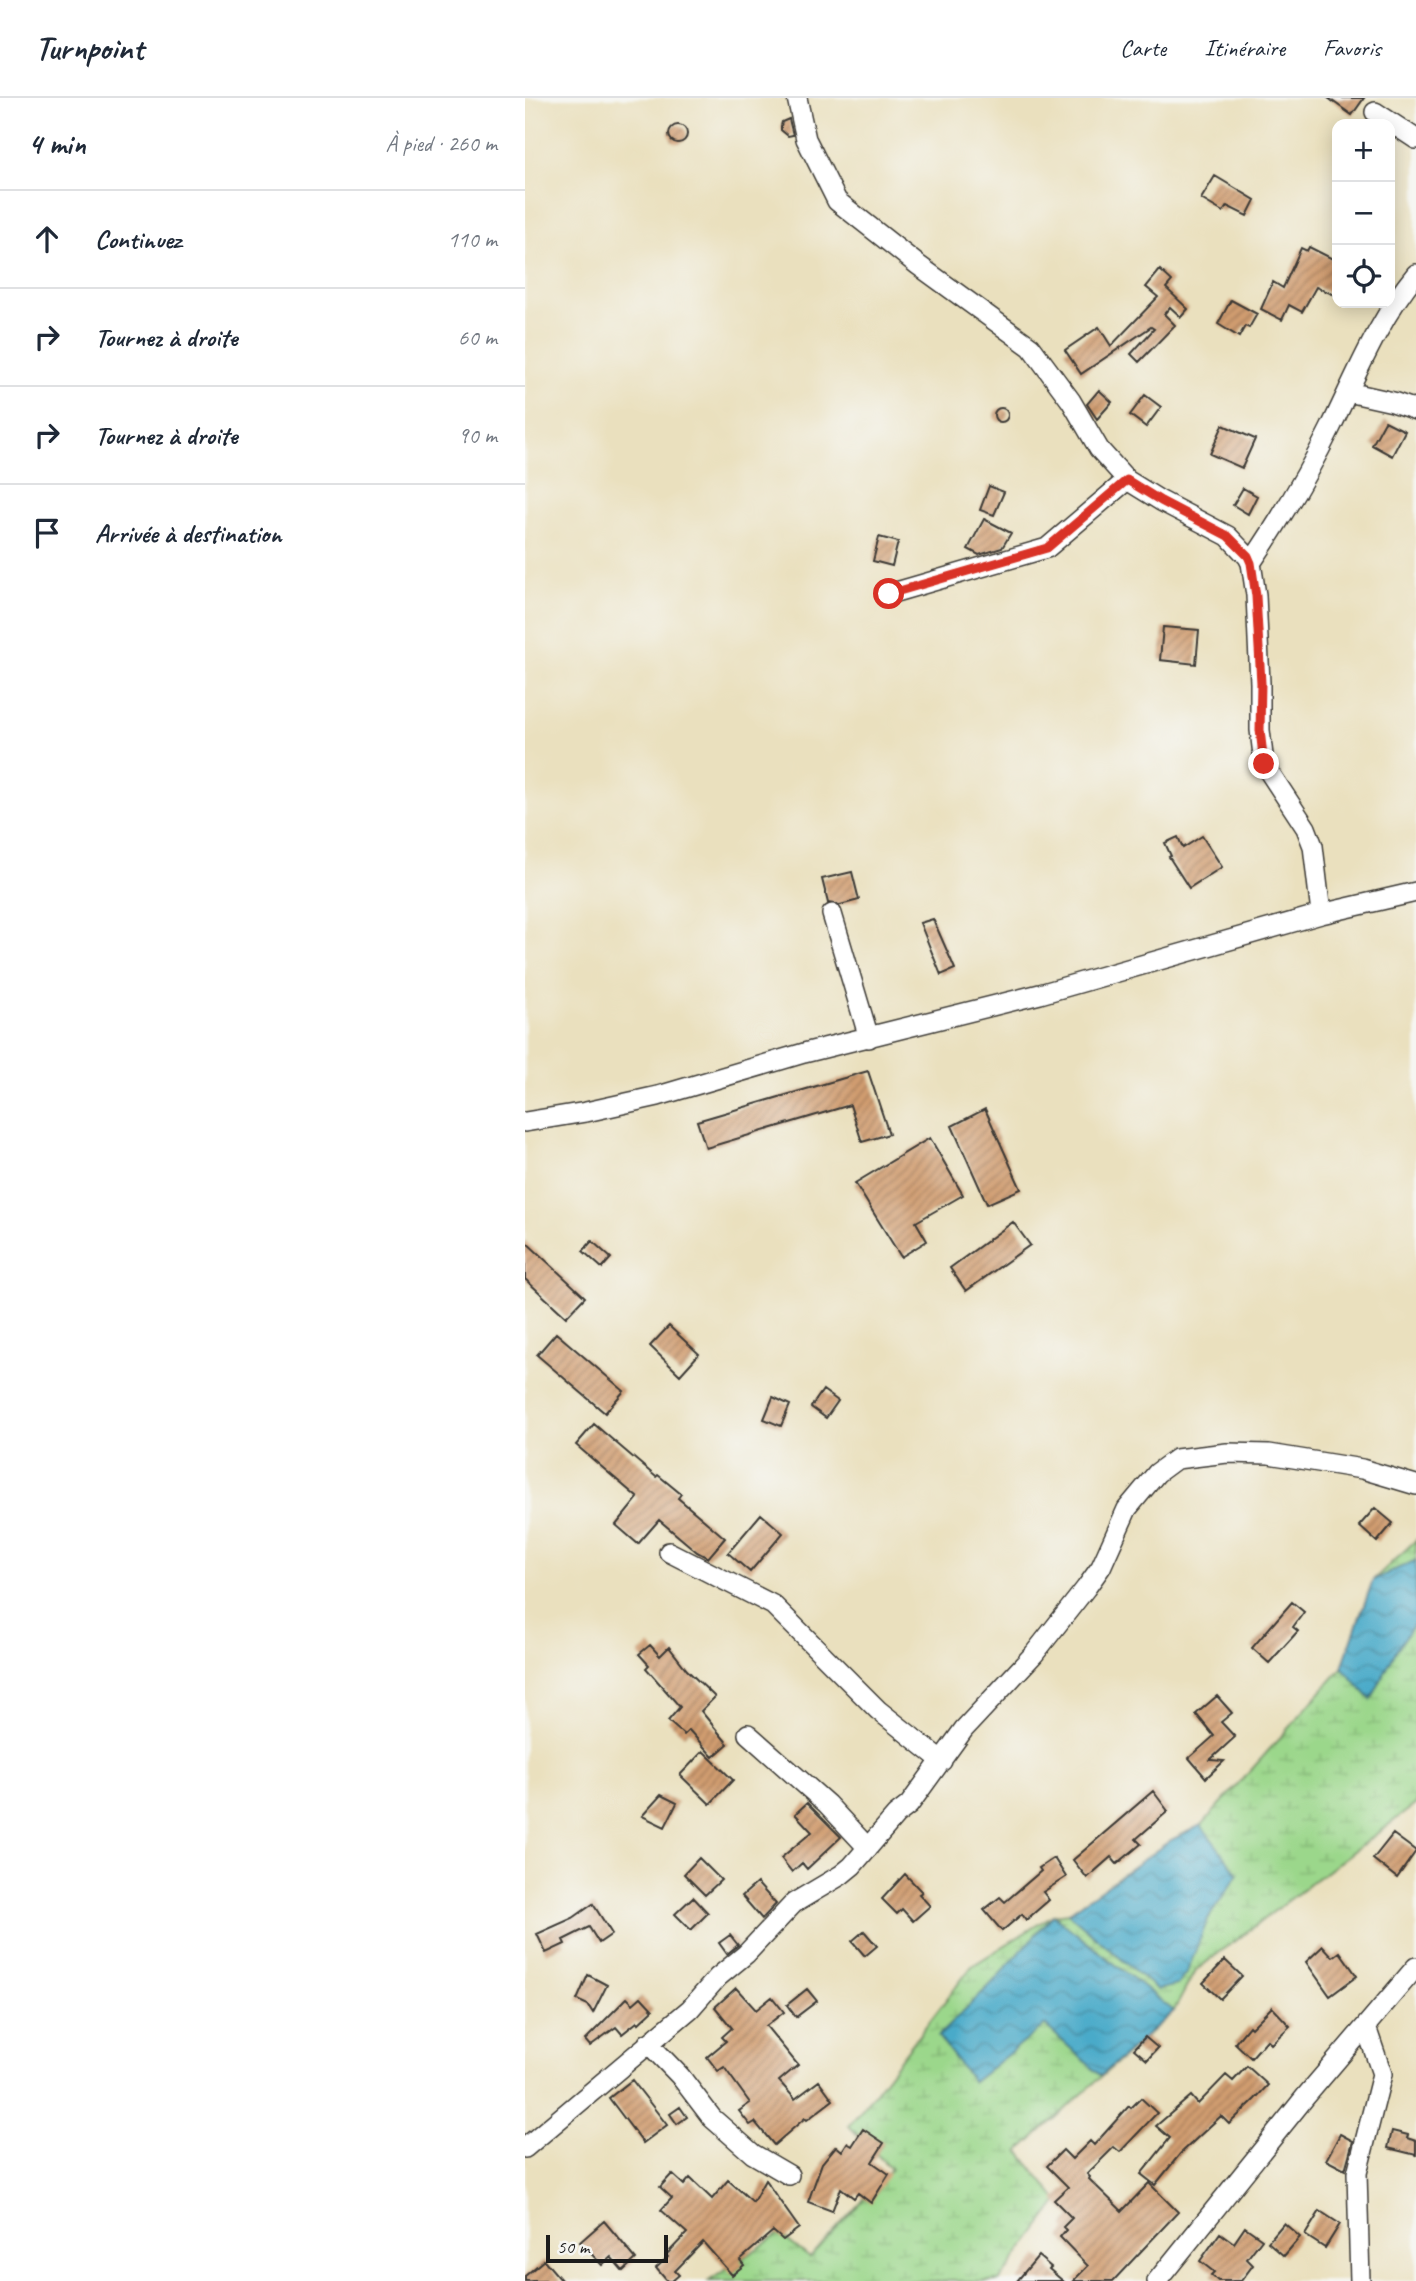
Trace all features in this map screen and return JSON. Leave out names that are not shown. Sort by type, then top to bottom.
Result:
[{"type":"street","points":[[797,98],[806,139],[837,201],[918,265],[1031,347],[1071,401],[1099,449],[1127,480],[1228,536],[1243,550],[1251,563],[1259,634],[1260,730],[1264,764],[1306,828],[1313,846],[1321,914]]},
{"type":"street","points":[[1375,112],[1416,139]]},
{"type":"street","points":[[1251,563],[1289,507],[1376,333],[1401,292],[1416,274]]},
{"type":"street","points":[[1348,392],[1393,402],[1416,411]]},
{"type":"street","points":[[889,594],[1047,548],[1127,480]]},
{"type":"street","points":[[525,1122],[658,1096],[804,1053],[1040,994],[1321,914],[1416,892]]},
{"type":"street","points":[[832,914],[869,1038]]},
{"type":"street","points":[[525,2148],[690,2009],[794,1903],[841,1875],[896,1815],[909,1805],[964,1729],[1034,1654],[1086,1588],[1101,1567],[1127,1509],[1157,1473],[1176,1459],[1227,1453],[1269,1454],[1362,1469],[1416,1485]]},
{"type":"street","points":[[669,1552],[773,1605],[878,1710],[943,1761]]},
{"type":"street","points":[[748,1734],[827,1804],[868,1848]]},
{"type":"street","points":[[1157,2281],[1416,1967]]},
{"type":"street","points":[[1360,2281],[1357,2173],[1382,2074],[1366,2027]]},
{"type":"street","points":[[647,2043],[680,2076],[712,2118],[753,2154],[789,2175]]},
{"type":"green space","points":[[1416,1540],[1416,1804],[1195,1971],[1174,2011],[1019,2151],[1058,2201],[999,2281],[709,2281],[779,2234],[810,2258],[891,2169],[849,2126],[972,1966],[1053,1915],[1068,1913],[1171,1840],[1202,1825],[1342,1668],[1373,1580]]},
{"type":"water","points":[[1416,1560],[1416,1621],[1396,1651],[1371,1700],[1342,1667],[1373,1580]]},
{"type":"water","points":[[1201,1825],[1238,1874],[1208,1919],[1187,1972],[1177,1985],[1157,1990],[1068,1913],[1171,1840]]},
{"type":"water","points":[[1053,1915],[1174,2011],[1101,2076],[1045,2025],[973,2082],[938,2036],[992,1983]]},
{"type":"building","points":[[1328,98],[1364,98],[1352,115]]},
{"type":"building","points":[[789,119],[793,135],[788,136],[781,130],[781,126],[782,122]]},
{"type":"building","points":[[674,125],[682,125],[687,134],[685,141],[674,143],[669,138],[669,130]]},
{"type":"building","points":[[1215,176],[1255,200],[1247,216],[1227,206],[1223,212],[1201,199]]},
{"type":"building","points":[[1309,247],[1332,258],[1332,294],[1316,287],[1302,312],[1289,305],[1282,320],[1261,309],[1273,282],[1283,288],[1301,248],[1307,251]]},
{"type":"building","points":[[1160,270],[1172,281],[1166,288],[1188,309],[1181,317],[1170,307],[1164,314],[1175,325],[1139,362],[1131,354],[1154,329],[1151,327],[1081,374],[1065,350],[1099,327],[1111,346],[1158,297],[1146,287]]},
{"type":"building","points":[[1231,300],[1257,314],[1249,328],[1245,326],[1239,337],[1218,324]]},
{"type":"building","points":[[1099,390],[1112,402],[1097,419],[1087,404]]},
{"type":"building","points":[[1145,395],[1161,407],[1146,427],[1130,415]]},
{"type":"building","points":[[1001,408],[1006,410],[1006,420],[1001,422],[996,420],[994,415],[996,410]]},
{"type":"building","points":[[1385,421],[1405,431],[1392,456],[1372,445]]},
{"type":"building","points":[[1223,425],[1255,439],[1242,468],[1210,454]]},
{"type":"building","points":[[989,486],[1004,492],[994,515],[980,510]]},
{"type":"building","points":[[1243,488],[1257,496],[1248,514],[1233,505]]},
{"type":"building","points":[[984,519],[1011,533],[1002,548],[979,555],[968,549]]},
{"type":"building","points":[[879,537],[898,542],[892,566],[873,561]]},
{"type":"building","points":[[1163,627],[1199,630],[1196,664],[1160,660]]},
{"type":"building","points":[[1202,836],[1222,867],[1189,888],[1169,857],[1171,856],[1165,843],[1178,837],[1183,848]]},
{"type":"building","points":[[852,872],[859,900],[840,905],[828,903],[822,879]]},
{"type":"building","points":[[933,919],[955,969],[941,975],[920,923]]},
{"type":"building","points":[[868,1071],[889,1134],[862,1142],[850,1105],[706,1148],[697,1121]]},
{"type":"building","points":[[985,1109],[1021,1189],[987,1204],[952,1126]]},
{"type":"building","points":[[930,1138],[963,1195],[916,1222],[927,1241],[901,1257],[855,1183]]},
{"type":"building","points":[[1013,1222],[1030,1245],[966,1291],[950,1268]]},
{"type":"building","points":[[525,1241],[585,1297],[566,1317],[525,1279]]},
{"type":"building","points":[[592,1241],[611,1258],[602,1268],[583,1251]]},
{"type":"building","points":[[669,1326],[699,1354],[680,1375],[650,1346]]},
{"type":"building","points":[[556,1333],[624,1391],[605,1413],[537,1355]]},
{"type":"building","points":[[823,1390],[838,1401],[826,1418],[811,1407]]},
{"type":"building","points":[[773,1397],[790,1405],[781,1426],[764,1419]]},
{"type":"building","points":[[594,1424],[656,1477],[658,1475],[681,1494],[678,1498],[725,1538],[708,1558],[659,1520],[638,1544],[616,1525],[638,1498],[576,1445]]},
{"type":"building","points":[[1375,1508],[1393,1523],[1377,1542],[1359,1526]]},
{"type":"building","points":[[761,1514],[783,1533],[750,1572],[728,1553]]},
{"type":"building","points":[[1292,1602],[1304,1612],[1293,1627],[1298,1631],[1269,1663],[1252,1648]]},
{"type":"building","points":[[650,1645],[660,1656],[669,1647],[687,1670],[715,1697],[701,1711],[728,1744],[713,1757],[689,1730],[684,1735],[668,1721],[680,1707],[646,1668],[649,1665],[639,1654]]},
{"type":"building","points":[[1217,1696],[1232,1713],[1221,1722],[1235,1737],[1210,1760],[1224,1761],[1206,1778],[1189,1758],[1214,1736],[1196,1714]]},
{"type":"building","points":[[703,1751],[733,1780],[710,1804],[680,1775]]},
{"type":"building","points":[[1153,1791],[1168,1811],[1136,1839],[1141,1844],[1117,1864],[1111,1857],[1087,1878],[1073,1860]]},
{"type":"building","points":[[661,1795],[677,1803],[665,1827],[642,1816]]},
{"type":"building","points":[[807,1803],[841,1837],[807,1869],[802,1863],[792,1872],[781,1858],[812,1832],[795,1814]]},
{"type":"building","points":[[1393,1834],[1416,1851],[1397,1878],[1373,1859]]},
{"type":"building","points":[[699,1858],[721,1880],[705,1895],[684,1874]]},
{"type":"building","points":[[1054,1858],[1066,1877],[1043,1892],[1049,1900],[1026,1920],[1022,1914],[1002,1931],[984,1910],[1000,1897],[1005,1902],[1041,1871],[1039,1868]]},
{"type":"building","points":[[905,1874],[922,1892],[919,1894],[930,1906],[913,1921],[902,1909],[897,1914],[882,1899]]},
{"type":"building","points":[[757,1883],[776,1904],[762,1919],[742,1896]]},
{"type":"building","points":[[693,1897],[708,1913],[691,1930],[675,1914]]},
{"type":"building","points":[[593,1904],[612,1934],[599,1943],[589,1927],[563,1940],[565,1944],[546,1953],[537,1934],[573,1918]]},
{"type":"building","points":[[864,1931],[877,1946],[865,1956],[852,1941]]},
{"type":"building","points":[[730,1935],[738,1945],[727,1954],[719,1943]]},
{"type":"building","points":[[1323,1946],[1333,1957],[1340,1952],[1357,1976],[1330,1996],[1306,1962]]},
{"type":"building","points":[[1225,1960],[1242,1976],[1220,1999],[1203,1983]]},
{"type":"building","points":[[588,1975],[607,1985],[593,2013],[588,2005],[577,2000]]},
{"type":"building","points":[[736,1988],[756,2010],[772,1997],[784,2012],[766,2026],[798,2065],[779,2081],[795,2099],[819,2081],[833,2100],[807,2120],[805,2118],[774,2145],[755,2122],[750,2125],[739,2111],[750,2103],[724,2067],[718,2071],[707,2057],[726,2041],[722,2037],[732,2028],[715,2007]]},
{"type":"building","points":[[807,1989],[817,2001],[796,2017],[787,2005]]},
{"type":"building","points":[[641,1997],[653,2010],[622,2034],[616,2027],[590,2046],[585,2040],[627,1998],[633,2004]]},
{"type":"building","points":[[1272,2007],[1290,2026],[1271,2044],[1267,2040],[1251,2058],[1235,2043],[1249,2026],[1251,2028]]},
{"type":"building","points":[[1145,2037],[1158,2048],[1147,2060],[1134,2049]]},
{"type":"building","points":[[1247,2066],[1268,2085],[1255,2099],[1229,2124],[1221,2116],[1180,2154],[1155,2185],[1141,2174],[1170,2138],[1156,2126],[1191,2096],[1198,2104],[1226,2075],[1233,2081]]},
{"type":"building","points":[[632,2080],[667,2125],[643,2143],[609,2098]]},
{"type":"building","points":[[1141,2098],[1157,2113],[1120,2152],[1114,2147],[1087,2174],[1122,2211],[1149,2183],[1178,2212],[1113,2281],[1073,2281],[1088,2266],[1060,2237],[1066,2230],[1063,2227],[1072,2218],[1054,2200],[1068,2187],[1047,2166],[1063,2150],[1072,2159],[1090,2141],[1094,2145],[1129,2106],[1131,2108]]},
{"type":"building","points":[[680,2107],[687,2117],[677,2124],[670,2114]]},
{"type":"building","points":[[863,2129],[884,2143],[872,2162],[889,2174],[871,2203],[858,2193],[854,2198],[841,2188],[832,2211],[808,2202],[822,2163],[836,2146],[842,2151],[847,2143],[852,2146]]},
{"type":"building","points":[[1392,2131],[1408,2135],[1407,2138],[1416,2141],[1416,2155],[1388,2148]]},
{"type":"building","points":[[1340,2134],[1353,2141],[1345,2170],[1326,2160]]},
{"type":"building","points":[[672,2174],[684,2185],[690,2178],[712,2199],[728,2180],[753,2202],[765,2180],[799,2228],[783,2240],[773,2231],[740,2260],[744,2265],[732,2275],[703,2242],[675,2271],[679,2275],[672,2281],[667,2281],[656,2268],[687,2233],[661,2210],[672,2198],[660,2187]]},
{"type":"building","points":[[1320,2211],[1340,2224],[1325,2248],[1305,2235]]},
{"type":"building","points":[[604,2221],[636,2259],[623,2271],[611,2257],[602,2265],[580,2242]]},
{"type":"building","points":[[1284,2223],[1300,2237],[1284,2256],[1268,2242]]},
{"type":"building","points":[[1245,2227],[1262,2239],[1247,2259],[1253,2265],[1241,2281],[1218,2281],[1211,2275],[1214,2272],[1200,2261],[1220,2233],[1234,2243]]},
{"type":"building","points":[[1038,2256],[1051,2267],[1049,2269],[1063,2281],[1017,2281]]},
{"type":"building","points":[[544,2260],[562,2281],[525,2281],[525,2276]]},
{"type":"route","points":[[889,594],[1047,548],[1127,480],[1198,522],[1228,536],[1248,556],[1256,596],[1259,634],[1260,730],[1264,764]]}]
